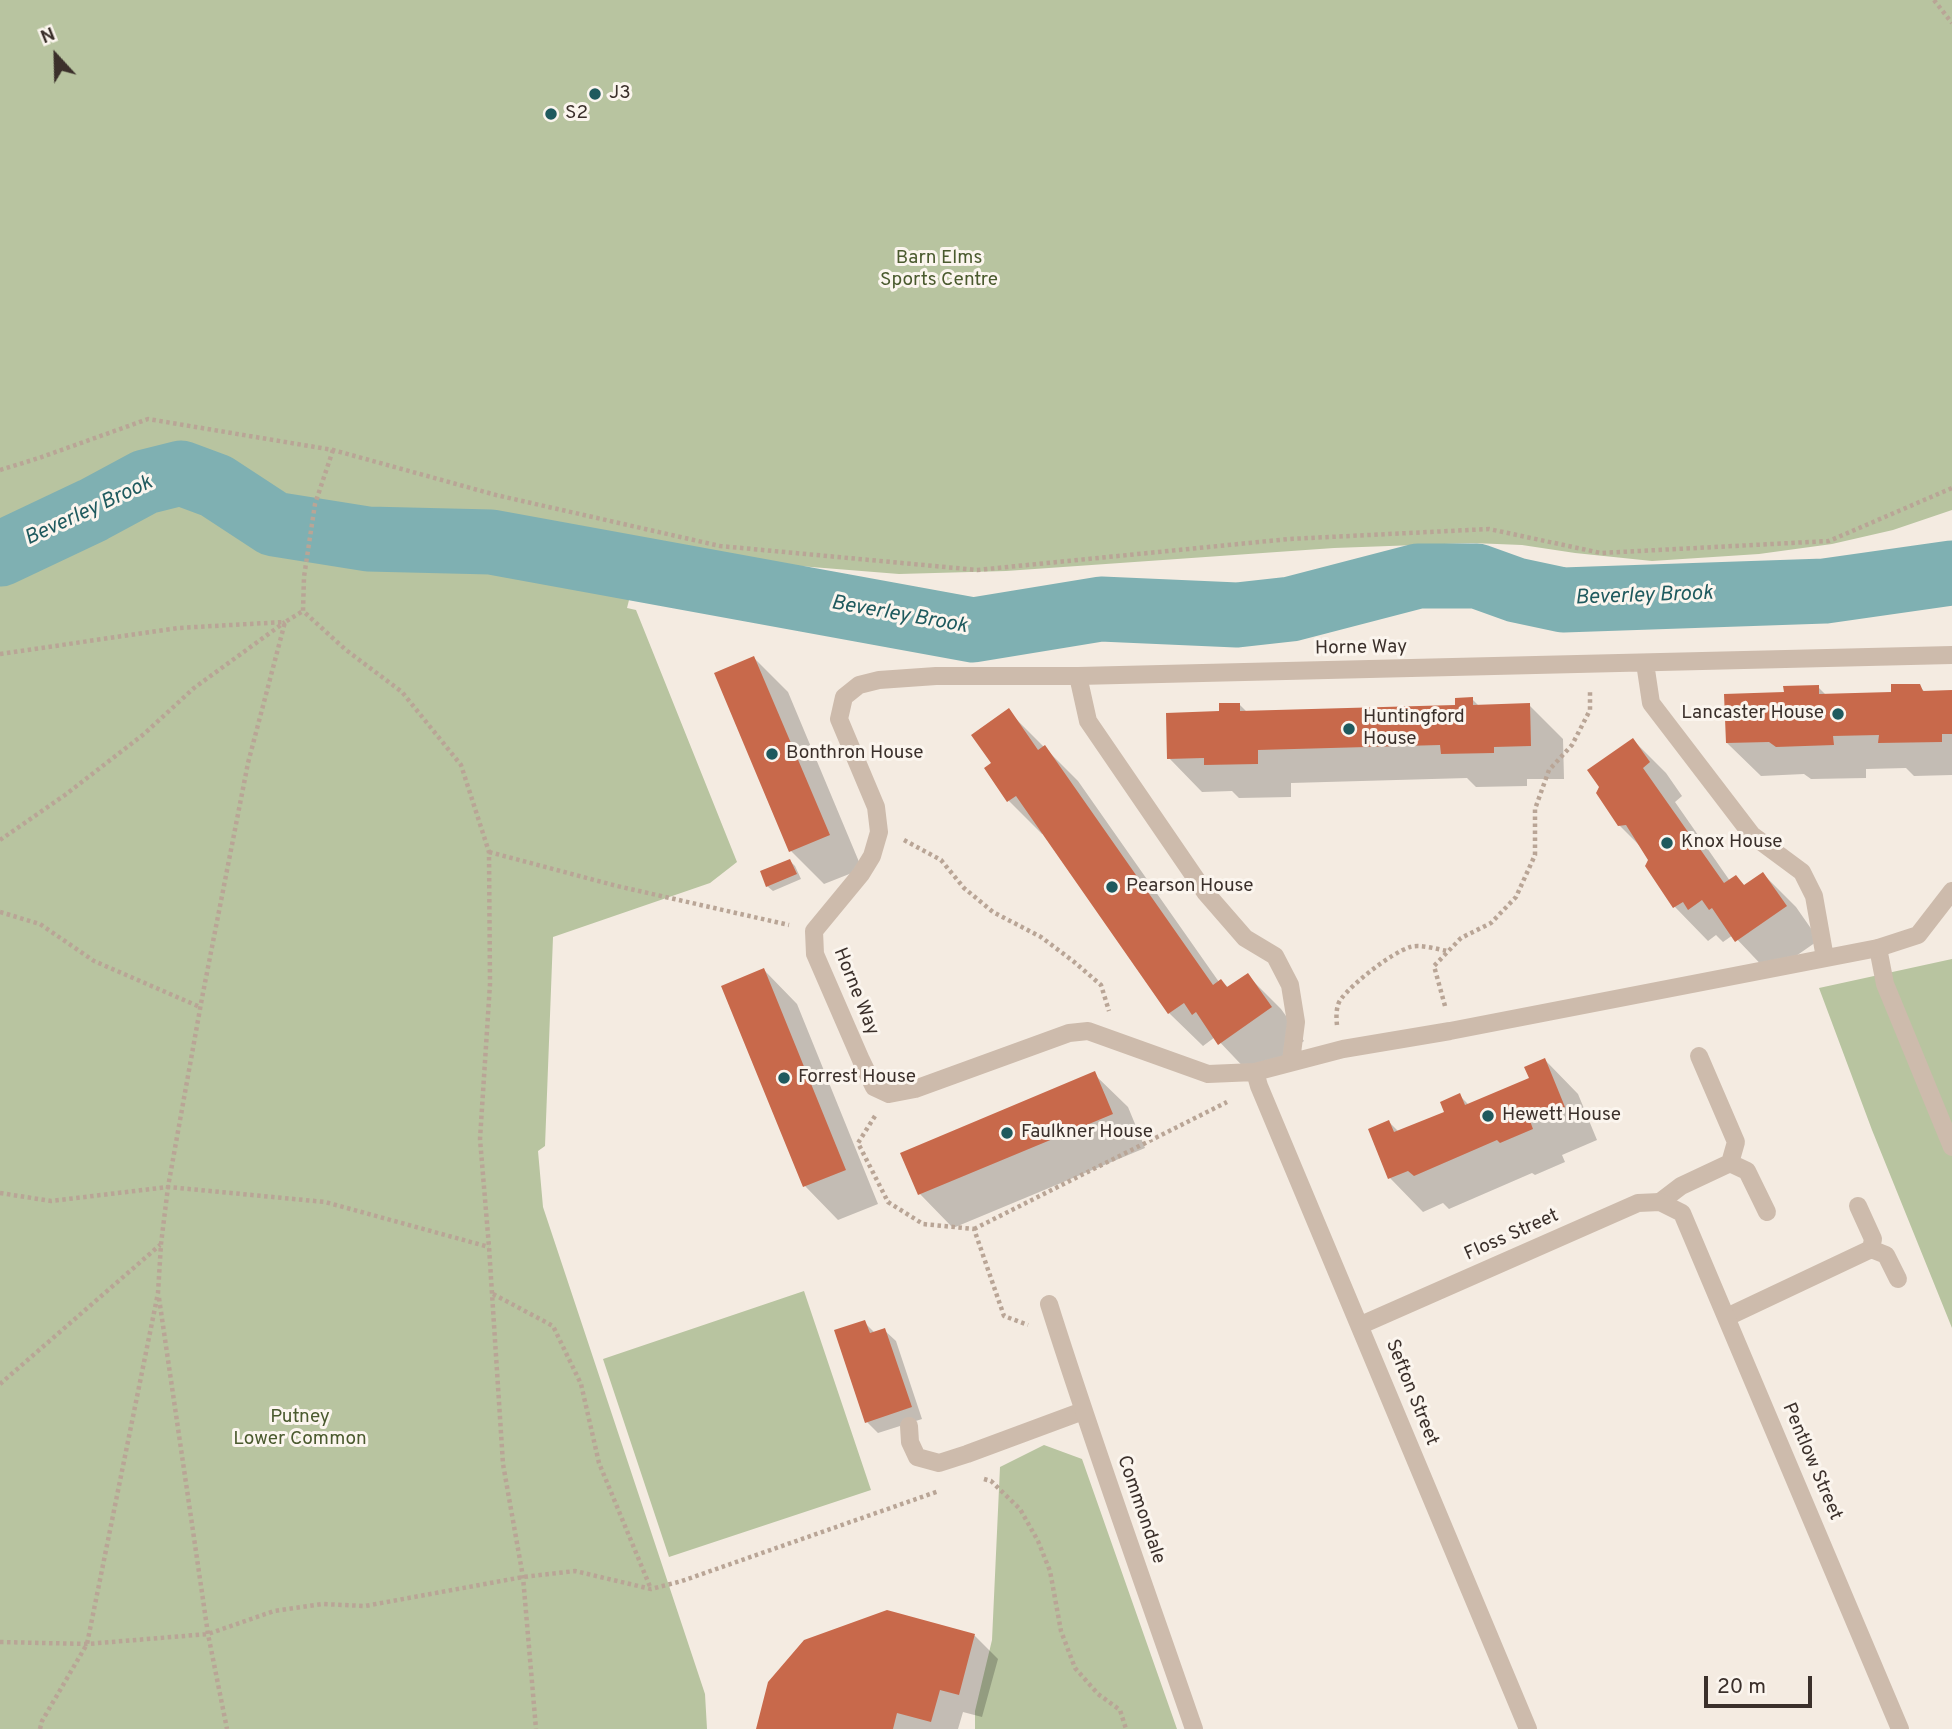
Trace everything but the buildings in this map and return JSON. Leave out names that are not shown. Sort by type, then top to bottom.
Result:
[{"type":"street","name":"Horne Way","points":[[889,1094],[874,1087],[815,954],[814,931],[861,874],[872,856],[879,831],[876,807],[839,719],[844,697],[859,685],[879,680],[936,676],[1078,676],[1952,655]]},
{"type":"street","points":[[1645,663],[1651,703],[1752,835],[1802,872],[1814,896],[1825,958]]},
{"type":"street","points":[[1078,676],[1088,721],[1198,881],[1245,938],[1275,956],[1290,985],[1296,1021],[1291,1061]]},
{"type":"street","points":[[889,1094],[915,1089],[1069,1033],[1088,1031],[1208,1074],[1257,1079],[1291,1061],[1343,1049],[1450,1031],[1878,948],[1918,935],[1952,891]]},
{"type":"street","points":[[1878,948],[1885,984],[1952,1147]]},
{"type":"street","points":[[1660,1202],[1681,1186],[1730,1163],[1736,1142],[1699,1056]]},
{"type":"street","name":"Sefton Street","points":[[1257,1079],[1528,1729]]},
{"type":"street","points":[[1730,1163],[1747,1171],[1767,1212]]},
{"type":"street","name":"Floss Street","points":[[1361,1325],[1638,1203],[1660,1202]]},
{"type":"street","name":"Pentlow Street","points":[[1660,1202],[1682,1213],[1900,1729]]},
{"type":"street","points":[[1858,1206],[1873,1239],[1871,1249]]},
{"type":"street","points":[[1727,1317],[1871,1249],[1886,1255],[1898,1279]]},
{"type":"street","name":"Commondale","points":[[1049,1304],[1083,1411],[1194,1729]]},
{"type":"street","points":[[909,1426],[910,1442],[917,1457],[939,1463],[1083,1411]]},
{"type":"path","points":[[1934,0],[1952,23]]},
{"type":"path","points":[[0,470],[148,419],[333,450],[496,495],[720,546],[977,570],[1289,539],[1489,529],[1601,553],[1829,541],[1952,488]]},
{"type":"path","points":[[333,450],[316,504],[304,577],[303,611],[346,650],[402,692],[461,765],[489,852],[490,984],[480,1139],[503,1464],[523,1577],[536,1729]]},
{"type":"path","points":[[0,840],[144,734],[194,688],[303,611]]},
{"type":"path","points":[[0,654],[178,628],[285,622]]},
{"type":"path","points":[[40,1729],[42,1721],[87,1644],[158,1293],[168,1187],[200,1007],[248,763],[285,622]]},
{"type":"path","points":[[1450,1031],[1434,966],[1461,938],[1491,923],[1516,897],[1535,855],[1535,808],[1549,770],[1572,745],[1590,710],[1592,664]]},
{"type":"path","points":[[879,831],[909,842],[942,860],[964,888],[993,912],[1041,937],[1101,985],[1110,1010],[1107,1037]]},
{"type":"path","points":[[489,852],[617,886],[814,931]]},
{"type":"path","points":[[0,912],[40,924],[94,961],[200,1007]]},
{"type":"path","points":[[1343,1049],[1336,1020],[1339,1000],[1367,974],[1389,958],[1413,946],[1448,951]]},
{"type":"path","points":[[889,1094],[858,1143],[888,1202],[923,1224],[974,1229],[1257,1079]]},
{"type":"path","points":[[0,1193],[51,1201],[168,1187],[326,1202],[489,1247]]},
{"type":"path","points":[[974,1229],[1004,1316],[1059,1336]]},
{"type":"path","points":[[0,1384],[161,1244]]},
{"type":"path","points":[[158,1293],[208,1634],[227,1729]]},
{"type":"path","points":[[492,1293],[553,1326],[581,1384],[599,1463],[651,1589]]},
{"type":"path","points":[[985,1448],[987,1462],[979,1478],[991,1480],[1020,1509],[1038,1541],[1050,1571],[1060,1631],[1075,1668],[1098,1694],[1120,1710],[1126,1729]]},
{"type":"path","points":[[0,1642],[87,1644],[208,1634],[274,1611],[322,1604],[365,1606],[523,1577],[575,1571],[651,1589],[682,1581],[940,1491]]},
{"type":"green space","points":[[0,0],[1952,0],[1952,510],[1893,530],[1832,544],[1759,554],[1652,561],[1522,545],[1472,543],[1334,548],[1006,571],[899,574],[695,555],[643,544],[627,608],[636,610],[737,862],[710,883],[553,937],[545,1146],[538,1151],[543,1207],[705,1694],[707,1729],[0,1729]]},
{"type":"green space","points":[[1952,959],[1952,1328],[1872,1130],[1819,988]]},
{"type":"green space","points":[[804,1291],[871,1490],[669,1557],[603,1359]]},
{"type":"green space","points":[[1044,1445],[1082,1459],[1177,1729],[975,1729],[975,1711],[992,1640],[1000,1467]]},
{"type":"waterway","name":"Beverley Brook","points":[[0,554],[145,482],[181,473],[216,486],[274,524],[368,539],[491,542],[973,630],[1101,609],[1237,615],[1291,609],[1418,576],[1477,576],[1516,590],[1563,600],[1825,591],[1952,573]]},
{"type":"place","name":"J3","points":[[595,94]]},
{"type":"place","name":"S2","points":[[551,114]]},
{"type":"place","name":"Lancaster House","points":[[1838,714]]},
{"type":"place","name":"Huntingford House","points":[[1349,729]]},
{"type":"place","name":"Bonthron House","points":[[772,754]]},
{"type":"place","name":"Knox House","points":[[1667,843]]},
{"type":"place","name":"Pearson House","points":[[1112,887]]},
{"type":"place","name":"Forrest House","points":[[784,1078]]},
{"type":"place","name":"Hewett House","points":[[1488,1116]]},
{"type":"place","name":"Faulkner House","points":[[1007,1133]]},
{"type":"park label","name":"Barn Elms Sports Centre","points":[[939,270]]},
{"type":"park label","name":"Putney Lower Common","points":[[300,1429]]}]
